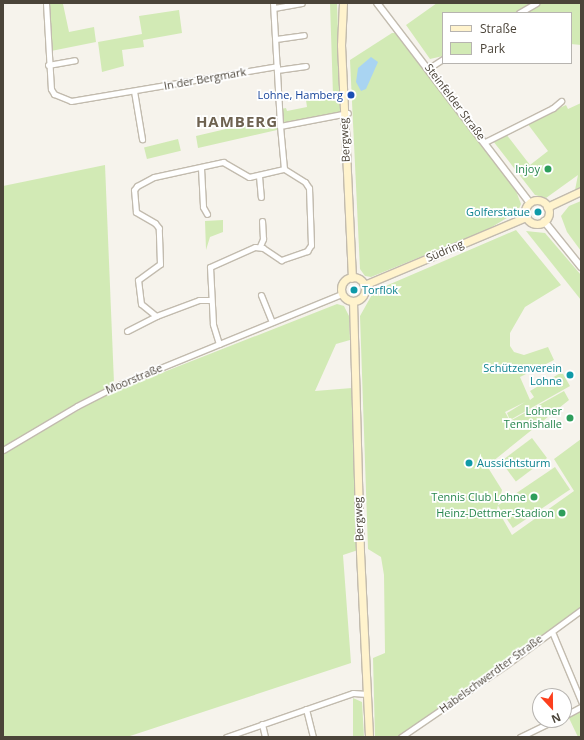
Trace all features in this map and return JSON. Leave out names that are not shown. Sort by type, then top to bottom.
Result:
[{"type":"main road","name":"Bergweg","points":[[343,3],[352,278]]},
{"type":"main road","points":[[547,207],[581,191]]},
{"type":"main road","points":[[538,201],[547,207],[548,214],[544,221],[534,224],[526,217],[525,209],[530,203],[538,201]]},
{"type":"main road","name":"Südring","points":[[364,286],[526,217]]},
{"type":"main road","points":[[352,278],[360,280],[364,286],[363,296],[354,301],[348,300],[342,294],[342,284],[352,278]]},
{"type":"main road","name":"Bergweg","points":[[354,301],[360,552],[369,737]]},
{"type":"street","name":"In der Bergmark","points":[[46,3],[48,65],[52,92],[71,100],[277,68],[306,66]]},
{"type":"street","points":[[284,169],[280,126],[274,5],[302,3]]},
{"type":"street","name":"Steinfelder Straße","points":[[378,3],[429,68],[530,203]]},
{"type":"street","points":[[521,12],[536,3]]},
{"type":"street","points":[[276,39],[304,35]]},
{"type":"street","points":[[48,65],[75,60]]},
{"type":"street","points":[[429,68],[442,60]]},
{"type":"street","points":[[134,91],[142,140]]},
{"type":"street","points":[[485,142],[552,108],[561,101]]},
{"type":"street","points":[[280,126],[346,114]]},
{"type":"street","points":[[156,316],[139,302],[138,280],[160,264],[159,228],[155,223],[136,212],[134,190],[148,179],[226,162],[245,176],[259,176],[284,169],[308,184],[311,245],[307,251],[281,260],[260,246]]},
{"type":"street","points":[[201,168],[203,207],[207,214]]},
{"type":"street","points":[[259,176],[261,198]]},
{"type":"street","points":[[219,344],[212,324],[210,267],[260,246],[263,239],[262,221]]},
{"type":"street","points":[[544,221],[581,267]]},
{"type":"street","name":"Moorstraße","points":[[3,450],[101,393],[342,294]]},
{"type":"street","points":[[261,295],[272,322]]},
{"type":"street","points":[[127,331],[156,316],[199,300],[211,300]]},
{"type":"street","name":"Habelschwerdter Straße","points":[[401,737],[506,665],[581,610]]},
{"type":"street","points":[[553,634],[581,701]]},
{"type":"street","points":[[226,737],[353,693],[367,694]]},
{"type":"street","points":[[306,709],[313,737]]},
{"type":"street","points":[[262,724],[265,737]]},
{"type":"street","points":[[520,737],[539,728]]},
{"type":"green space","points":[[50,3],[63,4],[69,32],[94,27],[96,42],[51,51]]},
{"type":"green space","points":[[330,3],[337,3],[341,112],[278,124],[277,130],[198,148],[196,136],[281,116],[281,109],[286,108],[287,111],[307,107],[306,100],[333,95]]},
{"type":"green space","points":[[437,3],[532,3],[517,12],[442,12],[442,56],[430,59],[406,25]]},
{"type":"green space","points":[[541,3],[581,3],[581,45],[572,44],[572,12],[527,11]]},
{"type":"green space","points":[[179,10],[182,33],[143,40],[144,47],[122,50],[124,66],[102,72],[98,42],[142,34],[139,16]]},
{"type":"green space","points":[[392,33],[398,33],[481,143],[516,191],[521,204],[518,211],[487,230],[371,277],[365,276],[360,269],[350,60]]},
{"type":"green space","name":"Injoy","points":[[581,103],[581,187],[575,190],[578,175],[546,198],[535,195],[493,141],[506,134],[530,165],[548,151],[527,123],[566,105],[568,109]]},
{"type":"green space","points":[[178,139],[181,151],[147,159],[144,147]]},
{"type":"green space","points":[[105,165],[114,383],[3,447],[3,186]]},
{"type":"green space","points":[[581,201],[581,251],[567,232],[561,216],[569,206]]},
{"type":"green space","points":[[223,220],[223,232],[210,237],[206,250],[205,221]]},
{"type":"green space","points":[[516,230],[561,285],[525,307],[510,333],[510,346],[514,352],[524,355],[548,347],[554,360],[520,377],[530,400],[534,397],[530,391],[562,372],[570,386],[510,420],[507,413],[525,402],[505,412],[510,421],[564,391],[569,400],[487,466],[502,490],[497,509],[512,535],[574,491],[554,459],[581,439],[581,607],[503,666],[402,735],[397,737],[375,737],[373,658],[385,653],[384,575],[381,557],[368,549],[360,316],[374,291]]},
{"type":"green space","points":[[526,231],[545,233],[581,275],[581,300]]},
{"type":"green space","points":[[337,304],[344,306],[349,316],[350,340],[336,344],[315,391],[352,388],[358,550],[343,555],[351,663],[127,737],[3,737],[3,454],[103,396]]},
{"type":"green space","name":"Tennis Club Lohne","points":[[532,438],[547,458],[516,481],[501,461]]},
{"type":"green space","name":"Tennis Club Lohne","points":[[555,467],[570,489],[513,528],[498,506]]},
{"type":"green space","points":[[353,698],[362,702],[364,737],[353,737]]},
{"type":"green space","points":[[581,707],[581,737],[578,737],[572,724],[572,712]]},
{"type":"water","points":[[371,57],[378,62],[366,89],[361,91],[356,82],[358,68]]},
{"type":"place","name":"Lohne, Hamberg","points":[[351,95]]},
{"type":"place","name":"Injoy","points":[[548,169]]},
{"type":"place","name":"Golferstatue","points":[[538,212]]},
{"type":"place","name":"Torflok","points":[[354,290]]},
{"type":"place","name":"Schützenverein Lohne","points":[[570,375]]},
{"type":"place","name":"Lohner Tennishalle","points":[[570,418]]},
{"type":"place","name":"Aussichtsturm","points":[[469,463]]},
{"type":"place","name":"Tennis Club Lohne","points":[[534,497]]},
{"type":"place","name":"Heinz-Dettmer-Stadion","points":[[562,513]]},
{"type":"district","name":"HAMBERG","points":[[237,122]]}]
